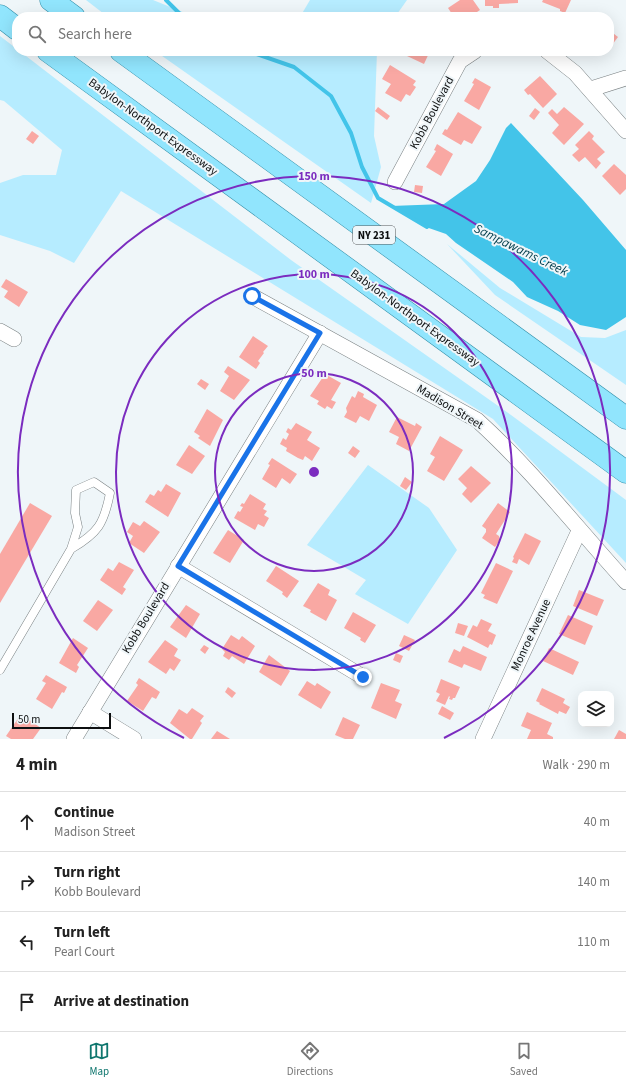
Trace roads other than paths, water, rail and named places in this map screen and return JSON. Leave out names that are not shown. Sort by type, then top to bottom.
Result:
[{"type":"main road","points":[[51,0],[67,12]]},
{"type":"main road","points":[[0,16],[12,24]]},
{"type":"main road","name":"Babylon-Northport Expressway","points":[[55,56],[626,472]]},
{"type":"main road","name":"NY 231","points":[[128,56],[626,418]]},
{"type":"street","name":"Kobb Boulevard","points":[[395,182],[460,61],[468,56]]},
{"type":"street","points":[[553,56],[575,73],[626,131]]},
{"type":"street","points":[[590,90],[626,78]]},
{"type":"street","name":"Madison Street","points":[[252,296],[476,420],[494,436],[541,486],[579,531],[626,582]]},
{"type":"street","points":[[0,331],[14,339]]},
{"type":"street","name":"Kobb Boulevard","points":[[74,739],[320,333]]},
{"type":"street","name":"Monroe Avenue","points":[[483,739],[579,531]]},
{"type":"street","points":[[178,566],[363,677]]},
{"type":"street","points":[[90,712],[134,739]]},
{"type":"lane","points":[[0,670],[72,549],[78,527],[75,513],[76,490],[94,482],[110,493],[106,516],[91,537],[72,549]]},
{"type":"water","points":[[511,123],[583,200],[626,250],[626,317],[606,330],[580,325],[558,311],[527,297],[513,282],[456,243],[446,234],[423,226],[391,206],[444,204],[476,181],[490,160],[506,128]]},
{"type":"waterway","name":"Sampawams Creek","points":[[166,0],[178,12]]},
{"type":"waterway","name":"Sampawams Creek","points":[[262,56],[294,67],[331,96],[351,133],[362,167],[378,198],[427,227]]}]
